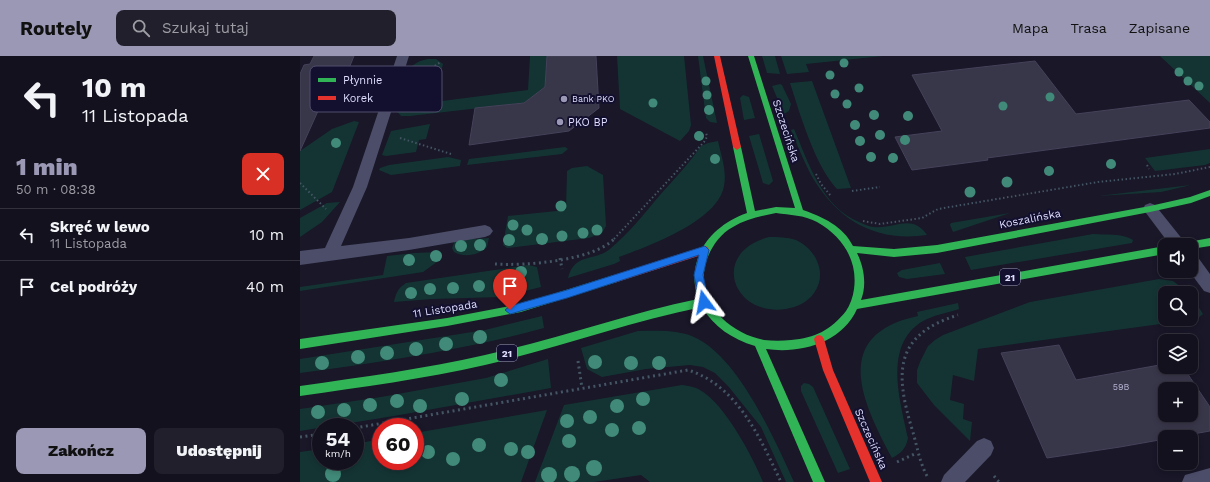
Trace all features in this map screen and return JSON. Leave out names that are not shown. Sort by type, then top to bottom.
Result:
[{"type":"main road","points":[[717,56],[751,214]]},
{"type":"main road","name":"Szczecińska","points":[[751,56],[800,212]]},
{"type":"main road","name":"Koszalińska","points":[[852,249],[894,253],[937,248],[1190,200],[1210,193]]},
{"type":"main road","points":[[776,210],[800,212],[821,220],[839,232],[852,249],[861,276],[855,305],[847,318],[834,330],[819,339],[790,346],[759,344],[725,328],[704,302],[698,275],[705,250],[716,234],[732,222],[751,214],[776,210]]},
{"type":"main road","points":[[1198,244],[1210,242]]},
{"type":"main road","name":"11 Listopada","points":[[300,344],[521,308],[705,250]]},
{"type":"main road","name":"21","points":[[855,305],[1158,251]]},
{"type":"main road","name":"21","points":[[300,391],[427,371],[485,360],[672,307],[704,302]]},
{"type":"main road","name":"Szczecińska","points":[[819,339],[828,370],[876,482]]},
{"type":"main road","points":[[759,344],[819,482]]},
{"type":"lane","points":[[400,66],[403,56]]},
{"type":"lane","points":[[330,254],[360,187],[385,112]]},
{"type":"lane","points":[[1150,208],[1174,238]]},
{"type":"lane","points":[[300,258],[409,244],[448,236],[485,231]]},
{"type":"lane","points":[[1198,270],[1210,286]]},
{"type":"lane","points":[[951,482],[984,448]]},
{"type":"lane","points":[[1192,482],[1210,478]]},
{"type":"path","points":[[434,66],[441,62]]},
{"type":"path","points":[[495,264],[513,266],[583,255],[604,248],[612,242],[704,142],[707,137],[706,133]]},
{"type":"path","points":[[396,137],[451,154]]},
{"type":"path","points":[[861,220],[880,224],[922,218],[938,209],[1098,182],[1175,174],[1210,167]]},
{"type":"path","points":[[814,169],[821,184],[834,200]]},
{"type":"path","points":[[300,183],[331,213]]},
{"type":"path","points":[[852,191],[880,187]]},
{"type":"path","points":[[929,480],[917,453],[900,377],[905,356],[914,339],[929,326],[942,319],[963,313]]},
{"type":"path","points":[[577,357],[582,388]]},
{"type":"path","points":[[364,427],[456,412],[681,370],[703,373],[722,388],[748,419],[758,434],[781,482]]},
{"type":"path","points":[[300,437],[312,435]]},
{"type":"path","points":[[894,464],[917,453]]},
{"type":"path","points":[[994,476],[999,482]]},
{"type":"green space","points":[[530,56],[547,56],[545,87],[524,103],[410,116],[401,116],[398,112],[442,112],[442,101],[528,90]]},
{"type":"green space","points":[[617,56],[684,56],[691,125],[689,131],[680,141],[620,109]]},
{"type":"green space","points":[[698,56],[703,56],[717,123],[710,122],[706,118]]},
{"type":"green space","points":[[762,56],[775,56],[780,74],[767,73]]},
{"type":"green space","points":[[781,56],[883,56],[806,64],[809,72],[787,74]]},
{"type":"green space","points":[[1160,56],[1210,56],[1210,103]]},
{"type":"green space","points":[[436,59],[443,64],[442,68],[442,66],[412,66],[420,61]]},
{"type":"green space","points":[[812,81],[851,188],[837,189],[829,179],[815,154],[803,124],[790,83]]},
{"type":"green space","points":[[782,85],[791,104],[789,111],[784,114],[772,86]]},
{"type":"green space","points":[[743,95],[749,97],[755,118],[744,120],[740,98]]},
{"type":"green space","points":[[354,121],[359,122],[332,192],[300,210],[300,151],[332,129]]},
{"type":"green space","points":[[430,124],[426,139],[419,140],[416,152],[386,156],[382,155],[391,131]]},
{"type":"green space","points":[[794,129],[818,182],[835,206],[846,215],[872,227],[909,223],[921,228],[927,235],[892,235],[877,232],[862,226],[849,218],[836,208],[814,180],[791,130]]},
{"type":"green space","points":[[759,134],[773,181],[769,185],[763,183],[749,136]]},
{"type":"green space","points":[[718,141],[725,180],[719,199],[709,210],[696,221],[664,239],[619,257],[620,261],[614,264],[568,278],[575,264],[604,253],[624,236],[701,146]]},
{"type":"green space","points":[[565,147],[568,149],[562,154],[467,165],[469,159]]},
{"type":"green space","points":[[1210,149],[1210,163],[1205,165],[1155,171],[1145,158]]},
{"type":"green space","points":[[448,157],[461,160],[460,166],[391,175],[379,170],[380,168],[389,165]]},
{"type":"green space","points":[[587,166],[603,175],[606,226],[602,233],[589,238],[507,248],[503,245],[508,216],[566,210],[567,171],[572,168]]},
{"type":"green space","points":[[1191,185],[1161,192],[1098,196]]},
{"type":"green space","points":[[340,202],[322,222],[300,237],[300,218],[327,203]]},
{"type":"green space","points":[[1010,213],[953,232],[950,225],[951,223]]},
{"type":"green space","points":[[1093,234],[1119,235],[1133,240],[1132,243],[971,270],[965,257]]},
{"type":"green space","points":[[470,237],[474,239],[489,238],[487,247],[484,250],[472,255],[463,255],[454,252],[452,248],[455,240]]},
{"type":"green space","points":[[769,237],[796,240],[809,249],[818,263],[820,278],[818,286],[812,296],[794,307],[786,309],[768,309],[753,303],[742,294],[735,282],[734,269],[739,256],[750,245]]},
{"type":"green space","points":[[438,252],[442,253],[441,259],[423,272],[300,291],[300,287],[383,275],[387,256]]},
{"type":"green space","points":[[940,263],[945,274],[907,279],[899,277],[897,273],[902,270]]},
{"type":"green space","points":[[528,265],[537,267],[541,287],[501,297],[432,299],[394,302],[398,291],[406,283]]},
{"type":"green space","points":[[1159,279],[1173,281],[1180,286],[1158,286],[1158,324],[978,349],[974,381],[953,375],[950,400],[964,404],[963,419],[972,422],[970,441],[934,405],[917,383],[917,370],[920,362],[928,346],[943,335],[1030,302]]},
{"type":"green space","points":[[958,303],[959,309],[923,321],[910,331],[902,344],[898,359],[899,392],[908,438],[903,450],[892,458],[871,415],[864,394],[861,374],[863,355],[872,338],[890,325],[918,316],[917,312]]},
{"type":"green space","points":[[1198,306],[1203,314],[1198,318]]},
{"type":"green space","points":[[542,316],[544,328],[514,336],[423,355],[300,373],[300,359],[485,330]]},
{"type":"green space","points":[[638,331],[676,332],[698,339],[713,350],[728,365],[755,403],[794,482],[786,482],[761,427],[728,386],[715,373],[703,367],[690,365],[646,369],[602,377],[587,369],[581,348]]},
{"type":"green space","points":[[548,359],[551,388],[394,416],[372,418],[372,420],[364,421],[364,418],[312,418],[312,429],[300,431],[300,409],[381,397],[486,378]]},
{"type":"green space","points":[[804,383],[813,387],[850,469],[838,473],[801,391],[801,386]]},
{"type":"green space","points":[[682,385],[700,390],[719,406],[745,445],[763,482],[650,482],[641,475],[594,482],[535,482],[564,405]]},
{"type":"green space","points":[[547,410],[521,482],[300,482],[300,452],[312,450],[312,470],[364,470],[364,442],[372,441],[372,470],[424,470],[424,431]]},
{"type":"building","points":[[314,56],[354,56],[350,66],[310,66],[310,112],[318,112],[300,151],[300,74],[304,65],[310,64]]},
{"type":"building","name":"Bank PKO","points":[[547,56],[596,56],[599,108],[569,131],[469,145],[475,108],[524,103],[545,87]]},
{"type":"building","points":[[1035,61],[1076,114],[1189,100],[1210,122],[1210,128],[987,158],[988,160],[912,170],[895,137],[942,131],[912,75]]},
{"type":"building","points":[[1059,345],[1076,380],[1158,365],[1158,374],[1188,374],[1193,382],[1158,382],[1158,422],[1198,422],[1198,389],[1210,407],[1210,431],[1198,433],[1198,430],[1158,430],[1158,440],[1047,458],[1001,353]]},
{"type":"traffic: fast","points":[[751,56],[800,212]]},
{"type":"traffic: fast","points":[[737,147],[751,214]]},
{"type":"traffic: fast","points":[[852,249],[894,253],[937,249],[1150,209],[1191,200],[1210,193]]},
{"type":"traffic: fast","points":[[776,210],[797,211],[820,219],[836,230],[848,244],[857,260],[860,278],[858,296],[850,313],[836,329],[813,341],[787,345],[770,345],[744,338],[725,327],[708,308],[702,298],[700,268],[712,240],[720,231],[739,219],[750,215],[776,210]]},
{"type":"traffic: fast","points":[[1198,244],[1210,242]]},
{"type":"traffic: fast","points":[[855,305],[1158,251]]},
{"type":"traffic: fast","points":[[300,344],[447,322],[521,308],[614,279]]},
{"type":"traffic: fast","points":[[300,391],[416,374],[485,360],[540,346],[621,322],[704,302]]},
{"type":"traffic: fast","points":[[759,344],[819,482]]},
{"type":"traffic: jam","points":[[717,56],[737,147]]},
{"type":"traffic: jam","points":[[614,279],[705,250]]},
{"type":"traffic: jam","points":[[819,339],[828,370],[876,482]]},
{"type":"place","name":"Bank PKO","points":[[564,99]]},
{"type":"place","name":"PKO BP","points":[[560,122]]},
{"type":"route","points":[[510,310],[567,294],[705,250],[698,275],[704,302]]}]
